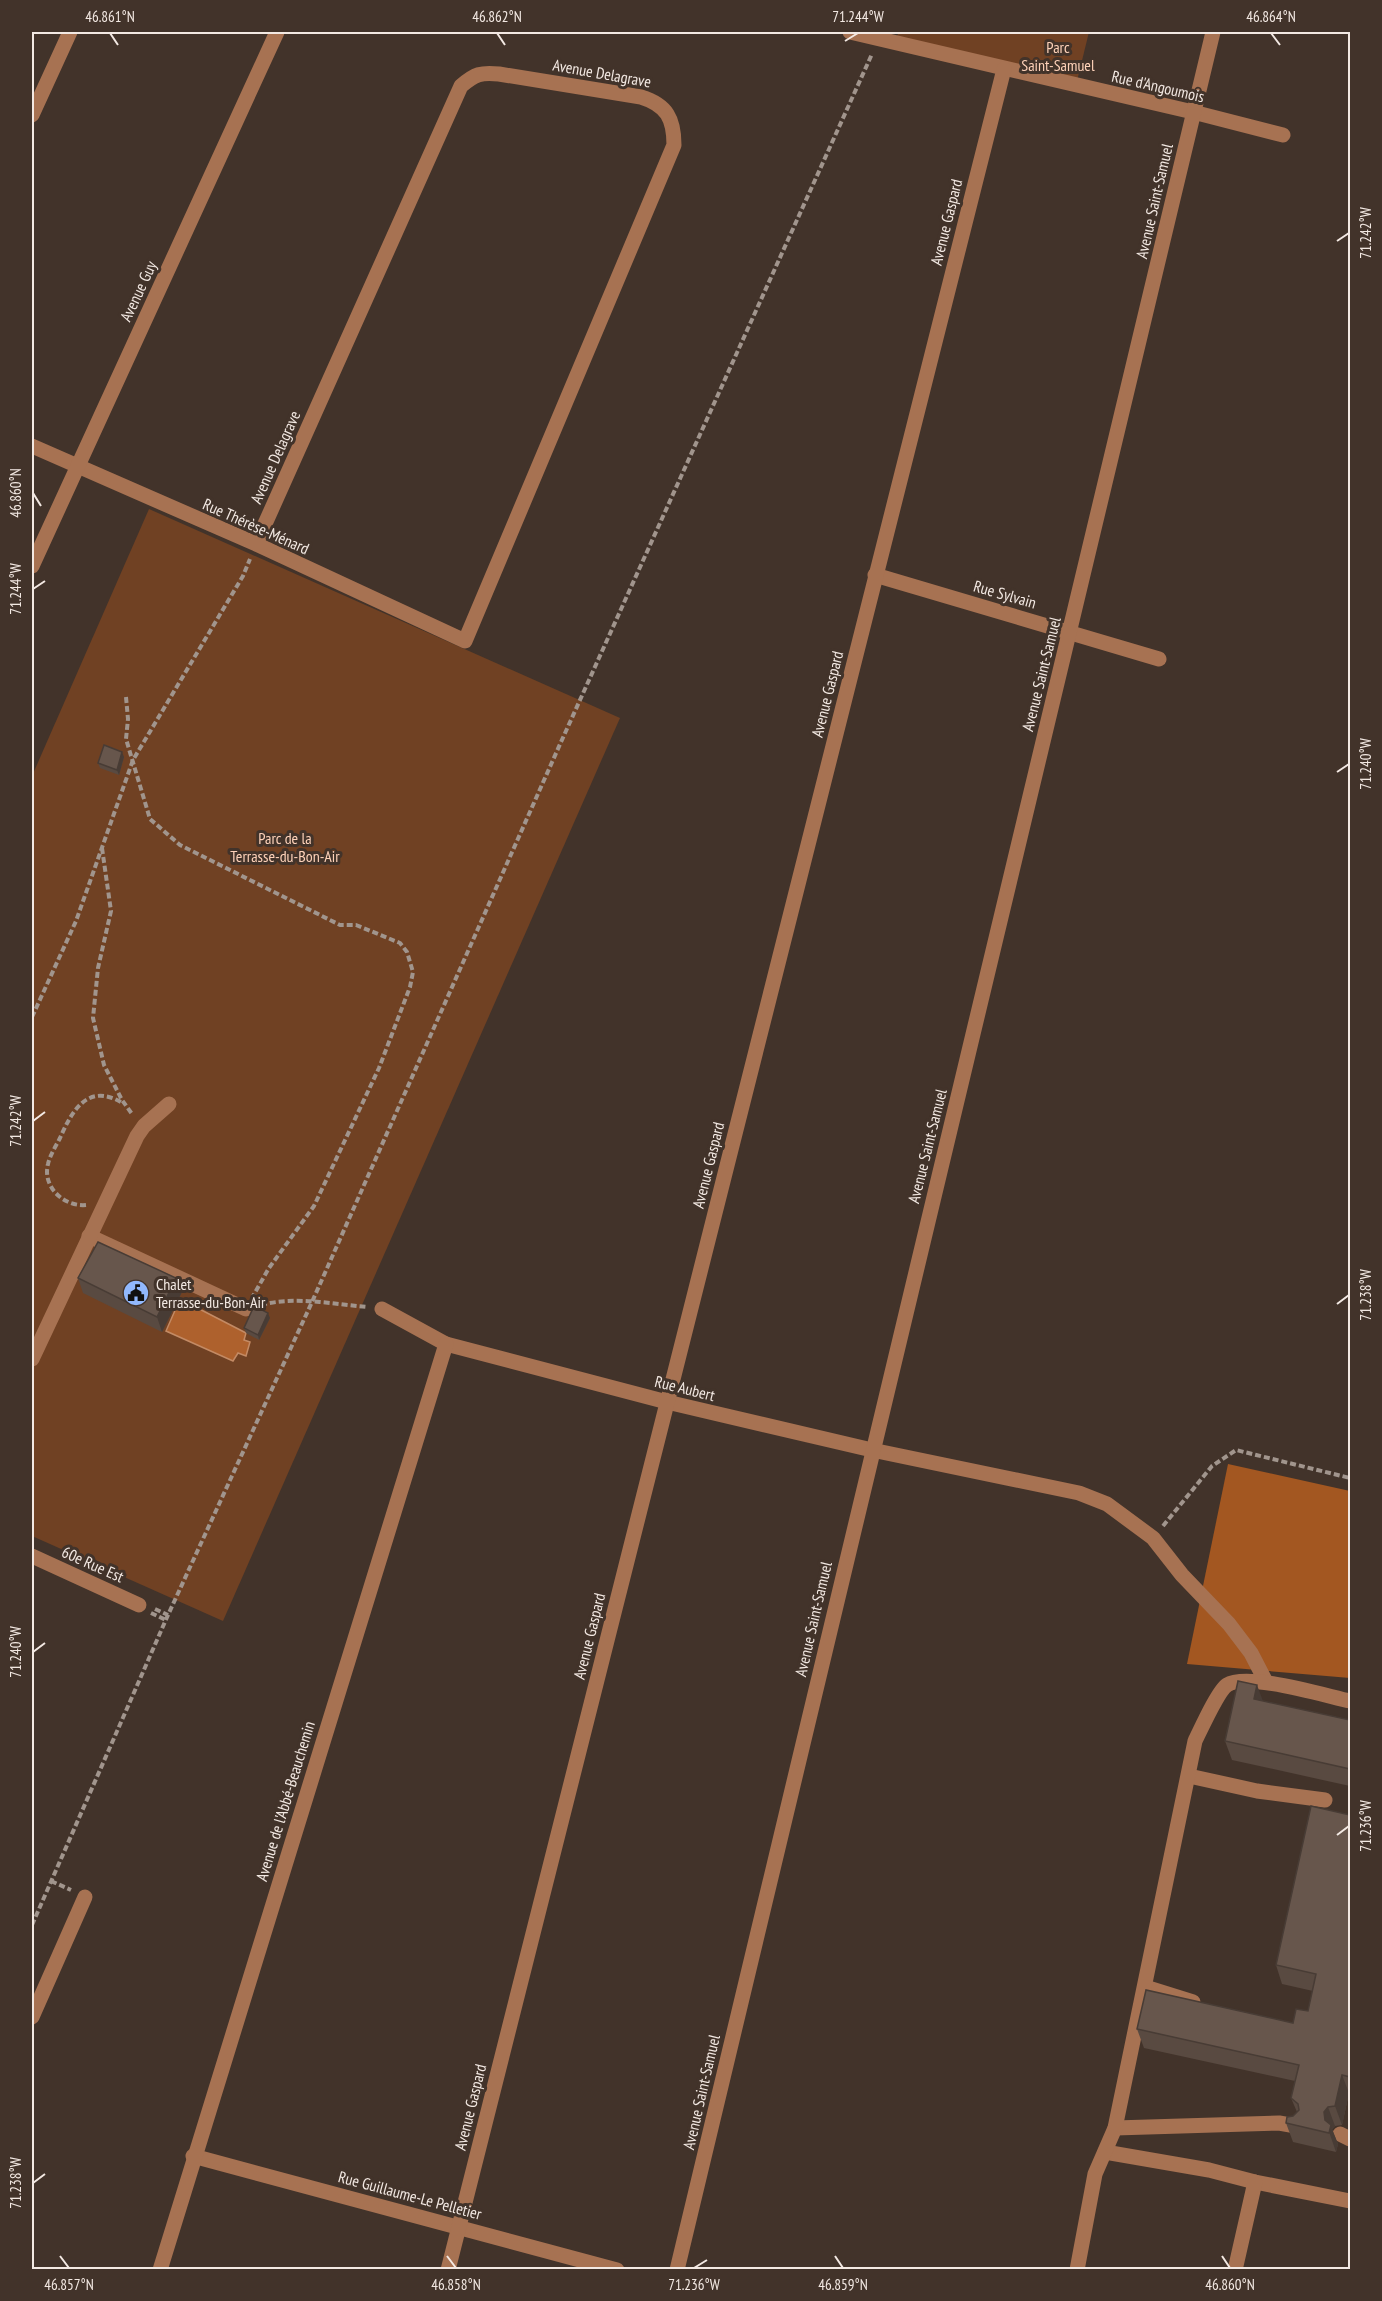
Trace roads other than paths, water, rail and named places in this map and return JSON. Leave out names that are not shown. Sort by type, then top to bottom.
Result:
[{"type":"street","points":[[32,115],[70,32]]},
{"type":"street","name":"Avenue Guy","points":[[32,566],[277,32]]},
{"type":"street","name":"Rue d'Angoumois","points":[[850,32],[1283,135]]},
{"type":"street","name":"Avenue Saint-Samuel","points":[[677,2270],[1213,32]]},
{"type":"street","name":"Avenue Gaspard","points":[[448,2270],[1004,69]]},
{"type":"street","name":"Avenue Delagrave","points":[[256,544],[461,86],[471,78],[484,73],[499,74],[641,97],[656,102],[668,115],[674,129],[674,145],[465,641]]},
{"type":"street","name":"Rue Thérèse-Ménard","points":[[32,446],[256,544],[465,641]]},
{"type":"street","name":"Rue Sylvain","points":[[875,575],[1159,659]]},
{"type":"street","points":[[32,1359],[89,1236],[144,1126],[169,1104]]},
{"type":"street","points":[[89,1236],[246,1309]]},
{"type":"street","name":"Rue Aubert","points":[[382,1309],[446,1344],[667,1402],[872,1450],[1078,1494],[1107,1503],[1153,1538],[1182,1575],[1229,1624],[1251,1653],[1266,1683]]},
{"type":"street","name":"Avenue de l'Abbé-Beauchemin","points":[[160,2270],[193,2156],[446,1344]]},
{"type":"street","name":"60e Rue Est","points":[[32,1556],[139,1605]]},
{"type":"street","points":[[1077,2270],[1095,2174],[1115,2128],[1195,1741],[1227,1685],[1247,1681],[1266,1683],[1350,1701]]},
{"type":"street","points":[[1189,1776],[1257,1791],[1325,1800]]},
{"type":"street","points":[[32,2017],[85,1897]]},
{"type":"street","points":[[1145,1987],[1205,2005]]},
{"type":"street","points":[[1115,2128],[1279,2123],[1296,2126]]},
{"type":"street","points":[[1105,2152],[1209,2170],[1350,2201]]},
{"type":"street","name":"Rue Guillaume-Le Pelletier","points":[[193,2156],[618,2270]]},
{"type":"street","points":[[1235,2270],[1255,2181]]},
{"type":"place","name":"Chalet Terrasse-du-Bon-Air","points":[[136,1293]]},
{"type":"park label","name":"Parc Saint-Samuel","points":[[1058,56]]},
{"type":"park label","name":"Parc de la Terrasse-du-Bon-Air","points":[[285,847]]}]
